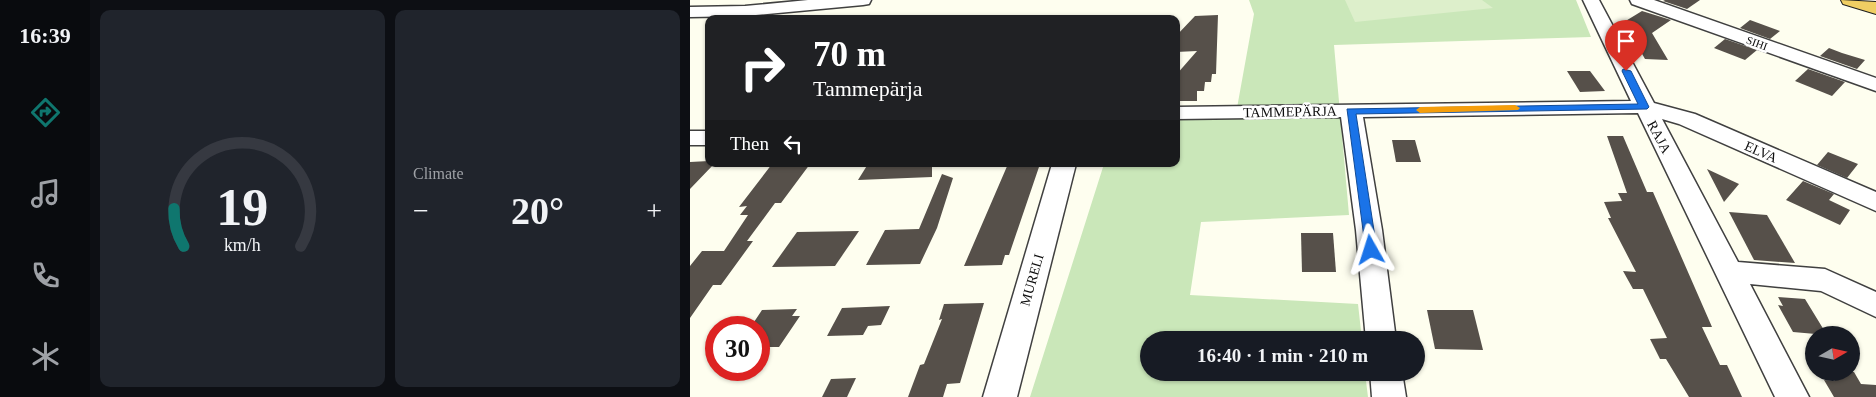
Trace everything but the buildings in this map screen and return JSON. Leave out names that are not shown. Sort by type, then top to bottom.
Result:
[{"type":"highway","points":[[1850,0],[1876,8]]},
{"type":"highway","points":[[1867,0],[1876,3]]},
{"type":"street","points":[[690,12],[717,6],[863,0]]},
{"type":"street","name":"RAJA","points":[[1591,0],[1792,397]]},
{"type":"street","name":"SIHI","points":[[1638,0],[1876,85]]},
{"type":"street","name":"TAMMEPÄRJA","points":[[1180,113],[1644,107]]},
{"type":"street","name":"ELVA","points":[[1644,107],[1687,119],[1876,202]]},
{"type":"street","points":[[1351,111],[1369,230],[1380,331]]},
{"type":"street","points":[[690,138],[705,138]]},
{"type":"street","name":"MURELI","points":[[1000,397],[1063,167]]},
{"type":"street","points":[[1730,272],[1825,280],[1876,306]]},
{"type":"street","points":[[1387,381],[1389,397]]},
{"type":"green space","points":[[1249,0],[1576,0],[1591,37],[1334,45],[1349,215],[1201,222],[1190,295],[1358,304],[1361,331],[1140,331],[1140,381],[1366,381],[1368,397],[1030,397],[1103,167],[1180,167],[1180,119],[1235,119],[1254,14]]},
{"type":"green space","points":[[1345,0],[1482,0],[1493,8],[1355,22]]},
{"type":"slow traffic","points":[[1420,110],[1515,108]]},
{"type":"route","points":[[1371,250],[1351,111],[1644,107],[1626,71]]}]
